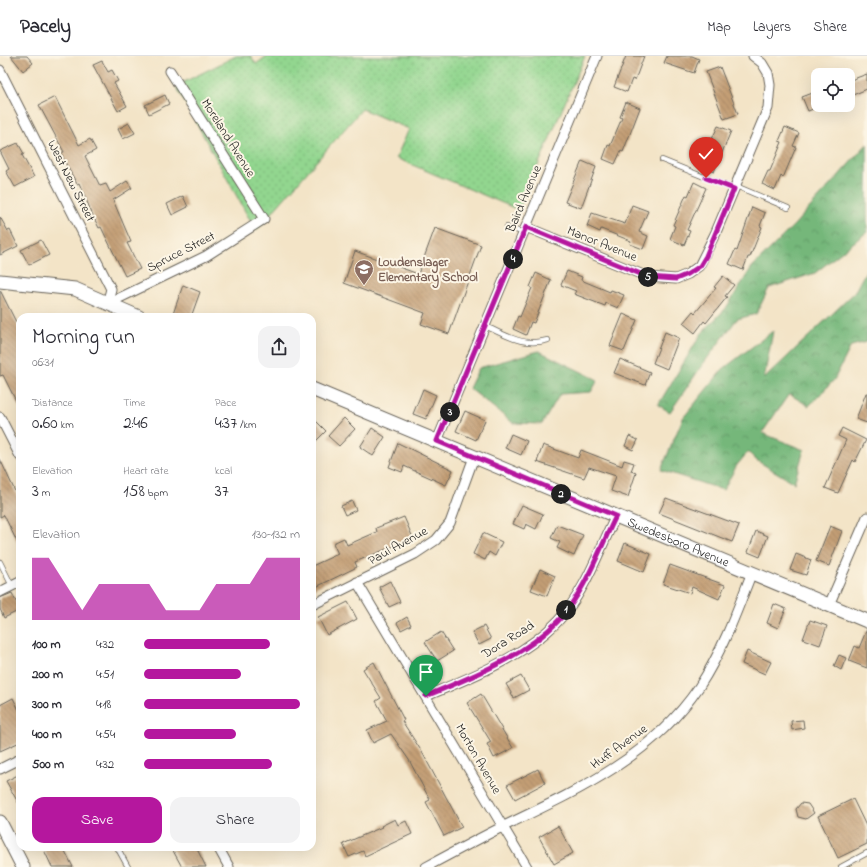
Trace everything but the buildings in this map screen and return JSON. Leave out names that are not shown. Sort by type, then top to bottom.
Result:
[{"type":"street","name":"Baird Avenue","points":[[437,441],[597,56]]},
{"type":"street","name":"Manor Avenue","points":[[525,230],[648,277],[676,279],[688,274],[700,266],[706,256],[768,108],[770,85],[768,73],[762,63],[754,56]]},
{"type":"street","name":"West New Street","points":[[0,70],[111,290],[107,304]]},
{"type":"street","name":"Moreland Avenue","points":[[170,71],[264,220]]},
{"type":"street","name":"Spruce Street","points":[[107,304],[206,256],[264,220]]},
{"type":"street","points":[[0,281],[75,289],[129,313]]},
{"type":"street","name":"Swedesboro Avenue","points":[[316,391],[867,620]]},
{"type":"street","points":[[0,417],[16,448]]},
{"type":"street","name":"Paul Avenue","points":[[316,603],[415,554],[436,540],[450,523],[474,457]]},
{"type":"street","name":"Dora Road","points":[[426,696],[467,679],[497,663],[530,644],[558,621],[578,593],[616,516]]},
{"type":"street","points":[[829,605],[867,517]]},
{"type":"street","name":"Huff Avenue","points":[[426,867],[582,788],[608,773],[628,760],[663,730],[690,699],[707,674],[726,637],[752,572]]},
{"type":"street","name":"Morton Avenue","points":[[357,582],[527,867]]},
{"type":"street","points":[[0,592],[16,584]]},
{"type":"street","points":[[0,769],[16,761]]},
{"type":"street","points":[[0,822],[20,865]]},
{"type":"street","points":[[220,851],[228,867]]},
{"type":"lane","points":[[662,160],[788,208]]},
{"type":"lane","points":[[507,227],[525,230]]},
{"type":"lane","points":[[485,326],[526,343],[536,344],[548,340]]},
{"type":"lane","points":[[0,562],[16,584]]},
{"type":"lane","points":[[120,851],[128,867]]},
{"type":"lane","points":[[841,867],[867,853]]},
{"type":"green space","points":[[236,56],[251,56],[256,64],[267,56],[585,56],[519,210],[396,158],[409,129],[362,109],[256,231],[176,86]]},
{"type":"green space","points":[[867,144],[867,232],[815,273],[769,288],[756,314],[737,319],[703,364],[670,412],[658,405],[701,334],[726,308],[752,267],[795,224]]},
{"type":"green space","points":[[867,269],[867,342],[851,346],[834,380],[809,406],[789,394],[762,433],[804,450],[794,483],[756,460],[748,452],[737,465],[723,490],[661,470],[683,418],[723,369],[773,331],[764,379],[854,293]]},
{"type":"green space","points":[[539,351],[598,380],[591,392],[560,394],[542,424],[513,423],[469,388],[479,368]]},
{"type":"place","name":"Loudenslager Elementary School","points":[[364,286]]},
{"type":"route","points":[[426,696],[467,679],[497,663],[530,644],[558,621],[574,599],[584,581],[616,516],[437,441],[526,227],[648,277],[663,280],[676,279],[688,274],[700,266],[722,220],[734,189],[706,178]]}]
